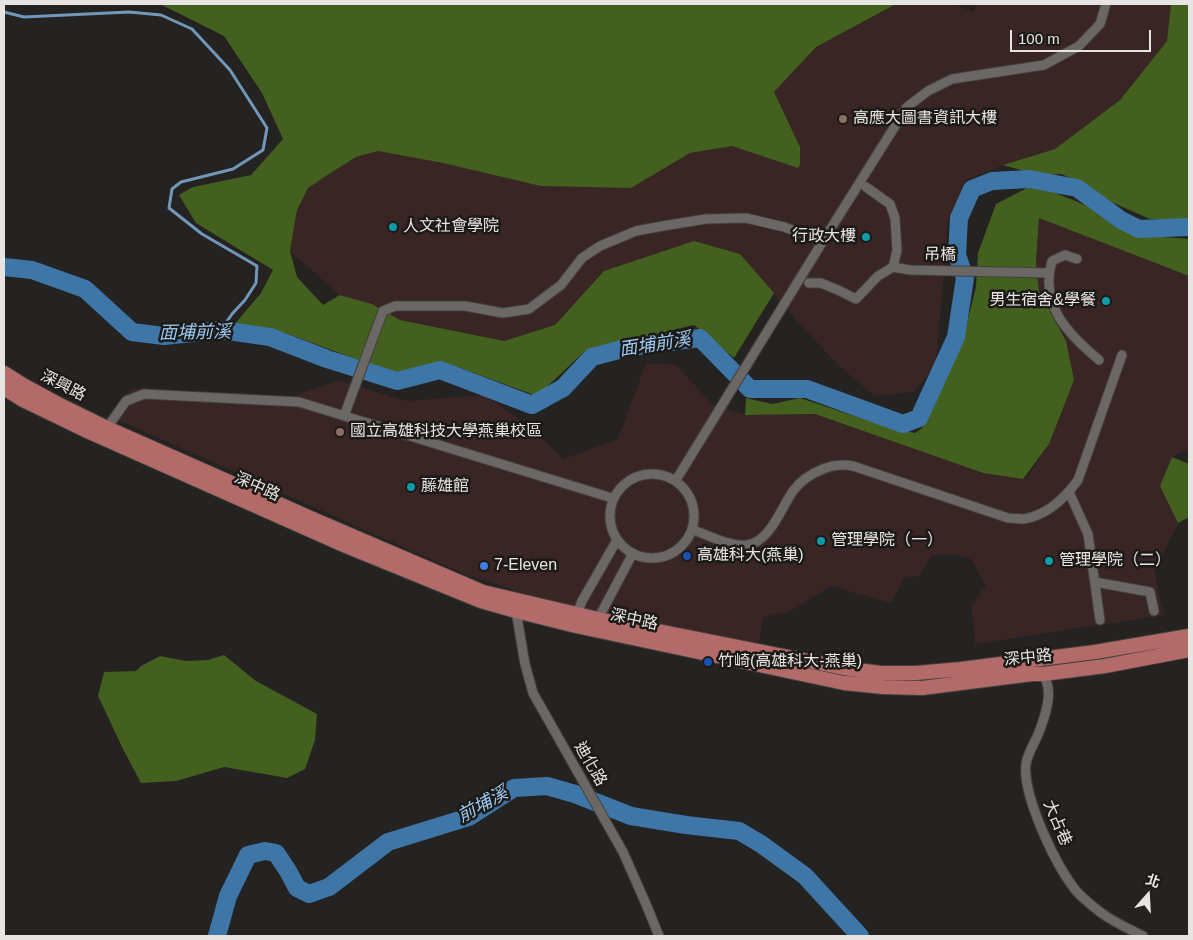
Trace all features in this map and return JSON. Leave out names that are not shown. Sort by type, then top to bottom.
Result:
[{"type":"main road","name":"深興路","points":[[4,373],[105,433]]},
{"type":"main road","name":"深興路","points":[[4,388],[23,400],[105,433]]},
{"type":"main road","name":"深中路","points":[[105,433],[516,606],[582,627],[844,683],[922,688],[1032,674],[1045,679],[1189,650]]},
{"type":"main road","name":"深中路","points":[[516,606],[577,614],[849,669],[882,673],[916,673],[961,669],[1095,652],[1189,636]]},
{"type":"street","points":[[676,480],[907,107],[928,91],[952,79],[1044,65],[1079,46],[1100,24],[1106,4]]},
{"type":"street","points":[[809,283],[821,283],[856,299],[878,276],[893,267],[897,250],[896,218],[890,204],[866,187]]},
{"type":"street","points":[[344,416],[383,311],[395,306],[465,306],[503,313],[529,309],[561,286],[582,258],[600,246],[636,231],[706,219],[746,218],[784,227],[823,240]]},
{"type":"street","points":[[1077,258],[1065,255],[1052,261],[1049,273],[1051,301],[1066,329],[1099,360]]},
{"type":"street","name":"吊橋","points":[[893,267],[910,270],[1049,273]]},
{"type":"street","points":[[693,530],[734,545],[748,545],[760,541],[771,527],[793,490],[809,475],[832,466],[847,465],[1008,518],[1023,519],[1038,514],[1059,502],[1078,480],[1122,355]]},
{"type":"street","points":[[105,433],[126,401],[144,394],[299,402],[612,498]]},
{"type":"street","points":[[651,474],[664,475],[676,480],[686,490],[693,502],[695,516],[693,530],[686,541],[677,551],[665,556],[652,558],[638,556],[627,550],[617,540],[612,528],[610,515],[612,498],[618,488],[638,476],[651,474]]},
{"type":"street","points":[[1069,492],[1088,534],[1100,620]]},
{"type":"street","points":[[617,540],[577,614],[582,627],[598,619],[633,553]]},
{"type":"street","points":[[1095,582],[1150,592],[1154,611]]},
{"type":"street","name":"迪化路","points":[[516,606],[525,664],[533,694],[623,852],[659,936]]},
{"type":"street","points":[[1030,660],[1045,679]]},
{"type":"street","name":"大占巷","points":[[1045,679],[1049,694],[1047,706],[1040,732],[1031,747],[1026,764],[1028,788],[1035,812],[1070,884],[1103,914],[1143,936]]},
{"type":"shaded area","points":[[897,4],[952,4],[974,12],[975,4],[1171,4],[1167,41],[1120,100],[1055,149],[1003,165],[965,181],[947,223],[936,364],[914,392],[875,396],[838,365],[796,320],[740,254],[694,241],[604,271],[555,325],[504,341],[400,320],[372,304],[340,295],[290,251],[297,210],[308,188],[356,157],[378,151],[443,163],[631,188],[690,153],[731,145],[800,147],[773,92],[816,47]]},
{"type":"shaded area","name":"國立高雄科技大學燕巢校區","points":[[1039,218],[1189,276],[1189,449],[1172,457],[1161,486],[1178,523],[1155,570],[1158,593],[1165,615],[975,644],[971,607],[986,585],[971,559],[956,555],[932,555],[919,576],[905,577],[891,603],[831,586],[789,612],[764,617],[758,645],[545,600],[462,573],[111,417],[131,388],[294,396],[339,380],[406,401],[485,395],[528,426],[564,459],[618,439],[646,363],[676,365],[713,405],[745,415],[815,414],[983,473],[1026,479],[1049,444],[1066,341],[1039,291],[1036,263]]},
{"type":"green space","points":[[160,4],[896,4],[816,47],[774,92],[800,147],[800,165],[798,168],[732,146],[690,153],[631,188],[541,186],[443,163],[378,151],[356,157],[308,188],[297,210],[290,251],[297,277],[323,305],[340,295],[372,304],[400,320],[504,341],[555,325],[604,271],[694,241],[740,254],[774,293],[734,358],[694,325],[585,351],[537,396],[444,362],[400,374],[285,333],[234,325],[261,293],[273,270],[196,223],[179,195],[193,187],[251,175],[283,139],[262,93],[224,36]]},
{"type":"green space","points":[[1171,4],[1189,4],[1189,220],[1150,219],[1109,201],[1078,181],[1061,174],[1038,175],[1003,165],[1055,149],[1120,100],[1167,41]]},
{"type":"green space","points":[[1027,188],[1053,192],[1085,205],[1113,225],[1136,235],[1189,239],[1189,276],[1039,218],[1036,263],[1039,291],[1066,341],[1074,380],[1049,444],[1023,479],[983,473],[815,414],[745,415],[746,398],[772,404],[800,398],[875,423],[915,433],[922,428],[963,339],[976,287],[978,253],[996,204]]},
{"type":"green space","points":[[1172,457],[1189,464],[1189,517],[1178,523],[1160,486]]},
{"type":"green space","points":[[224,655],[256,681],[317,714],[315,740],[305,769],[287,778],[224,767],[176,781],[141,783],[98,696],[104,672],[136,671],[141,666],[160,656],[186,661],[208,660]]},
{"type":"waterway","points":[[4,12],[24,17],[129,12],[161,15],[192,29],[230,70],[267,128],[263,150],[233,169],[181,182],[172,189],[169,208],[202,234],[257,266],[256,283],[221,330]]},
{"type":"waterway","name":"面埔前溪","points":[[4,267],[32,270],[85,289],[132,332],[164,336],[221,330],[270,337],[327,359],[397,381],[440,370],[532,405],[563,388],[592,357],[630,347],[700,338],[750,389],[807,389],[903,424],[919,418],[956,337],[965,278],[957,255],[959,218],[972,189],[992,181],[1029,179],[1077,188],[1121,220],[1139,229],[1189,227]]},
{"type":"waterway","name":"前埔溪","points":[[217,936],[228,896],[248,855],[265,851],[276,853],[297,888],[309,894],[329,887],[388,842],[469,817],[514,788],[547,786],[575,794],[631,816],[739,831],[761,844],[805,876],[860,936]]},
{"type":"place","name":"高應大圖書資訊大樓","points":[[843,119]]},
{"type":"place","name":"人文社會學院","points":[[393,227]]},
{"type":"place","name":"行政大樓","points":[[866,237]]},
{"type":"place","name":"男生宿舍&學餐","points":[[1106,301]]},
{"type":"place","name":"國立高雄科技大學燕巢校區","points":[[340,432]]},
{"type":"place","name":"藤雄館","points":[[411,487]]},
{"type":"place","name":"管理學院（一）","points":[[821,541]]},
{"type":"place","name":"高雄科大(燕巢)","points":[[687,556]]},
{"type":"place","name":"管理學院（二）","points":[[1049,561]]},
{"type":"place","name":"7-Eleven","points":[[484,566]]},
{"type":"place","name":"竹崎(高雄科大-燕巢)","points":[[708,662]]}]
